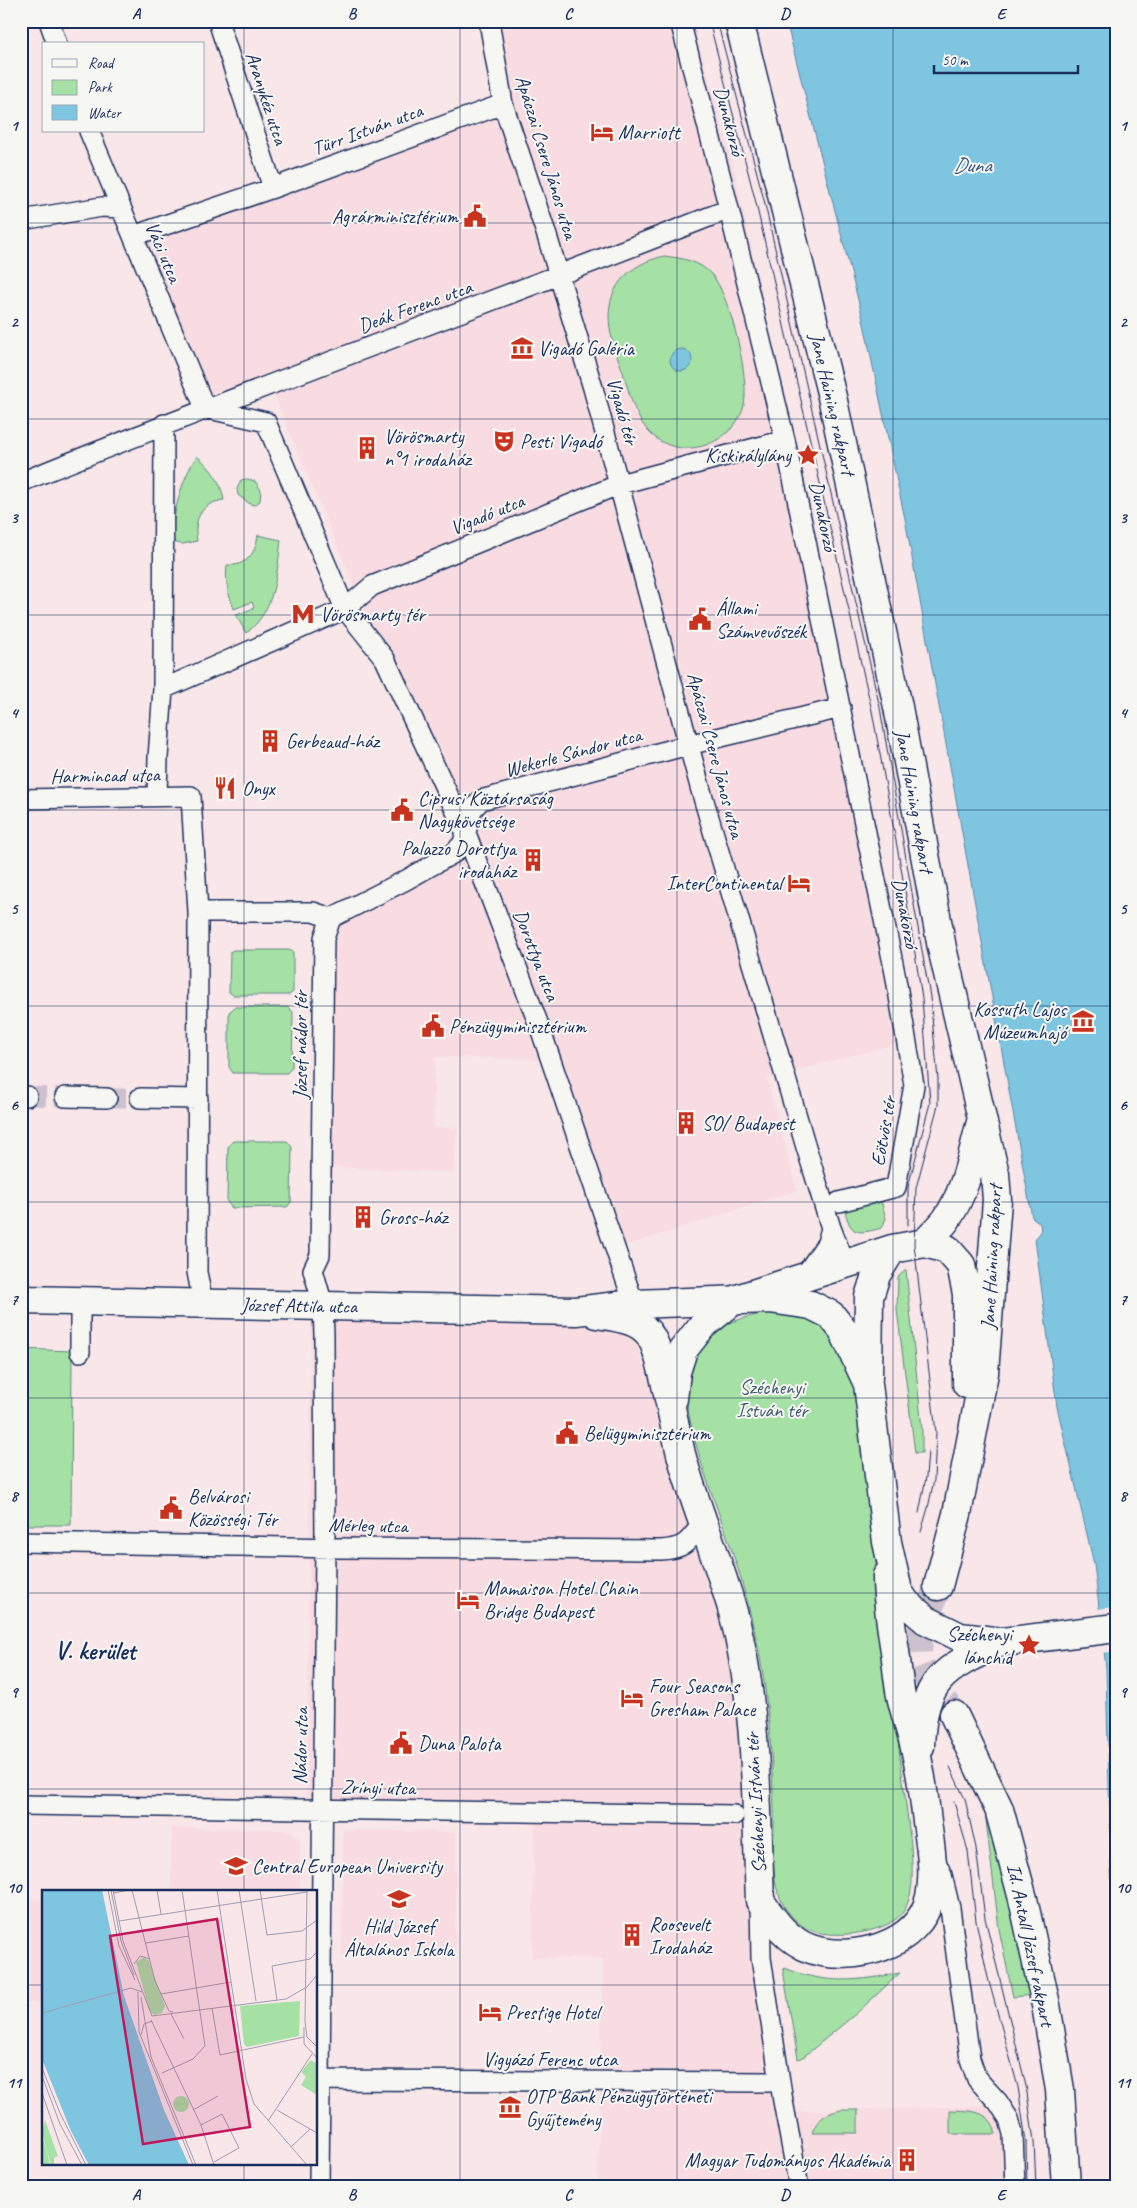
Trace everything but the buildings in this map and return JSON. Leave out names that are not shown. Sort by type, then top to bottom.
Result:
[{"type":"street","points":[[49,21],[56,42]]},
{"type":"street","name":"Aranykéz utca","points":[[218,21],[273,188]]},
{"type":"street","name":"Apáczai Csere János utca","points":[[489,21],[503,104],[559,276]]},
{"type":"street","name":"Dunakorzó","points":[[680,21],[729,209],[785,440],[833,710],[895,973],[903,1025]]},
{"type":"street","name":"Jane Haining rakpart","points":[[739,21],[833,401],[898,707],[942,948],[983,1116],[995,1174],[997,1200],[984,1373],[970,1450],[938,1586]]},
{"type":"street","name":"Türr István utca","points":[[133,236],[273,188],[503,104]]},
{"type":"street","name":"Váci utca","points":[[88,132],[205,408]]},
{"type":"street","points":[[21,220],[102,207],[121,208]]},
{"type":"street","points":[[559,276],[729,209]]},
{"type":"street","name":"Deák Ferenc utca","points":[[205,408],[559,276]]},
{"type":"street","name":"Vigadó tér","points":[[559,276],[620,484]]},
{"type":"street","points":[[21,482],[205,408],[266,422],[345,609],[163,689]]},
{"type":"street","points":[[157,796],[163,689],[164,424]]},
{"type":"street","points":[[620,484],[785,440]]},
{"type":"street","name":"Apáczai Csere János utca","points":[[620,484],[688,745],[831,1228]]},
{"type":"street","name":"Vigadó utca","points":[[345,609],[372,586],[620,484]]},
{"type":"street","name":"Dorottya utca","points":[[345,609],[385,659],[466,833],[540,1028],[634,1304]]},
{"type":"street","name":"Wekerle Sándor utca","points":[[331,918],[454,853],[463,843],[472,810],[480,800],[688,745],[833,710]]},
{"type":"street","name":"Harmincad utca","points":[[21,799],[190,796],[198,912]]},
{"type":"street","points":[[203,1303],[197,1272],[198,912],[313,912],[331,918]]},
{"type":"street","name":"József nádor tér","points":[[323,1305],[313,1270],[320,1255],[324,938],[331,918]]},
{"type":"street","name":"Eötvös tér","points":[[839,1202],[896,1187],[914,1085],[903,1025]]},
{"type":"street","points":[[65,1097],[107,1098]]},
{"type":"street","points":[[140,1098],[198,1099]]},
{"type":"street","points":[[924,1243],[946,1220],[965,1183],[983,1116]]},
{"type":"street","points":[[831,1228],[869,1323]]},
{"type":"street","points":[[803,1278],[819,1258],[827,1243],[831,1228]]},
{"type":"street","points":[[671,1408],[676,1372],[683,1350],[702,1326],[734,1300],[892,1249],[924,1243],[947,1249],[961,1265],[967,1294],[970,1450]]},
{"type":"street","points":[[892,1249],[873,1282],[869,1297],[868,1384],[886,1542],[887,1595],[900,1694],[919,1763]]},
{"type":"street","points":[[576,1311],[634,1304],[770,1299],[811,1305],[831,1315],[843,1330],[868,1384]]},
{"type":"street","name":"József Attila utca","points":[[21,1300],[576,1311]]},
{"type":"street","points":[[80,1301],[80,1352]]},
{"type":"street","name":"Nádor utca","points":[[319,2187],[321,1809],[325,1548],[323,1305]]},
{"type":"street","name":"Széchenyi István tér","points":[[576,1311],[620,1318],[643,1328],[651,1336],[659,1357],[681,1454],[733,1612],[750,1704],[760,1900],[761,1958],[780,2082],[799,2187]]},
{"type":"street","name":"Mérleg utca","points":[[21,1542],[325,1548],[661,1550],[677,1549],[685,1544],[703,1524]]},
{"type":"street","points":[[886,1542],[898,1591],[906,1603],[926,1620],[960,1637],[1002,1642],[1116,1628]]},
{"type":"street","points":[[919,1763],[921,1725],[927,1698],[941,1678],[962,1660],[1002,1642]]},
{"type":"street","name":"Id. Antall József rakpart","points":[[954,1715],[999,1809],[1023,1899],[1046,2005],[1060,2090],[1066,2187]]},
{"type":"street","name":"Széchenyi István tér","points":[[760,1900],[776,1923],[792,1939],[811,1949],[834,1953],[856,1953],[882,1947],[900,1938],[923,1915],[930,1898],[932,1877],[931,1851],[919,1763]]},
{"type":"street","name":"Zrínyi utca","points":[[21,1805],[734,1815]]},
{"type":"street","name":"Széchenyi István tér","points":[[931,1851],[942,1875],[950,1908],[970,2058],[977,2079],[998,2102],[1009,2119],[1013,2134],[1015,2187]]},
{"type":"street","name":"Vigyázó Ferenc utca","points":[[320,2080],[780,2082]]},
{"type":"shaded area","points":[[483,21],[692,21],[735,172],[796,453],[918,1038],[767,1078],[797,1190],[613,1250],[541,1061],[529,1059],[435,1057],[433,1127],[457,1128],[454,1172],[329,1167],[325,915],[461,839],[266,376],[204,395],[145,243],[497,117]]},
{"type":"shaded area","points":[[311,1310],[626,1315],[698,1521],[736,1650],[781,2112],[986,2106],[1002,2127],[1005,2187],[598,2187],[603,1958],[532,1958],[535,1821],[307,1821]]},
{"type":"shaded area","name":"Central European University","points":[[172,1828],[289,1830],[300,1840],[300,1890],[171,1890]]},
{"type":"shaded area","name":"Hild József Általános Iskola","points":[[343,1830],[456,1832],[455,1956],[342,1956]]},
{"type":"shaded area","points":[[31,1899],[42,1899],[42,2003],[24,2003],[25,1994],[30,1993]]},
{"type":"green space","points":[[664,256],[696,263],[712,275],[726,301],[738,340],[744,380],[745,397],[743,409],[727,433],[715,441],[702,446],[687,448],[673,446],[660,441],[643,425],[632,403],[610,329],[609,314],[611,302],[621,280],[639,265]]},
{"type":"green space","points":[[197,456],[215,475],[224,500],[204,508],[200,513],[196,526],[197,541],[183,544],[171,542],[182,486]]},
{"type":"green space","points":[[241,480],[255,481],[261,490],[260,501],[255,505],[250,504],[238,495],[237,489]]},
{"type":"green space","points":[[258,535],[281,540],[280,553],[269,603],[256,624],[246,633],[236,615],[254,608],[252,602],[234,609],[226,577],[227,565],[240,564],[249,558],[255,548]]},
{"type":"green space","points":[[233,950],[289,950],[293,952],[293,992],[289,995],[233,995],[229,992],[230,952]]},
{"type":"green space","points":[[235,1007],[288,1007],[293,1012],[292,1067],[287,1073],[233,1073],[229,1067],[229,1012]]},
{"type":"green space","points":[[233,1141],[287,1141],[292,1147],[291,1202],[287,1207],[232,1208],[227,1202],[228,1147]]},
{"type":"green space","points":[[880,1197],[886,1218],[882,1228],[860,1232],[852,1228],[844,1208]]},
{"type":"green space","points":[[906,1270],[922,1429],[922,1453],[915,1453],[897,1310],[898,1277]]},
{"type":"green space","name":"Széchenyi István tér","points":[[768,1312],[803,1317],[827,1329],[835,1340],[853,1377],[911,1845],[912,1869],[912,1886],[908,1902],[898,1918],[874,1929],[859,1933],[829,1934],[806,1928],[790,1914],[778,1893],[773,1858],[774,1810],[770,1740],[761,1661],[741,1578],[702,1466],[690,1420],[685,1391],[689,1366],[696,1352],[706,1340],[723,1326]]},
{"type":"green space","points":[[21,1349],[72,1351],[71,1525],[21,1525]]},
{"type":"green space","points":[[985,1812],[993,1827],[1032,1995],[1013,1997],[999,1929]]},
{"type":"green space","points":[[785,1968],[814,1977],[842,1980],[900,1973],[858,2012],[802,2058],[798,2059],[783,1970]]},
{"type":"green space","points":[[841,2110],[858,2110],[858,2133],[812,2133],[819,2120]]},
{"type":"green space","points":[[950,2110],[972,2111],[985,2116],[990,2120],[996,2134],[950,2134]]},
{"type":"water","name":"Duna","points":[[786,21],[1116,21],[1116,2059],[1106,1668],[1094,1564],[1057,1407],[1035,1239],[1041,1232],[1040,1223],[1032,1217],[905,519],[863,319]]},
{"type":"water","points":[[681,349],[689,352],[692,360],[689,368],[681,371],[673,368],[670,360],[673,352]]},
{"type":"pier","points":[[1116,1607],[1116,1651],[1101,1653],[1097,1609]]},
{"type":"tunnel","points":[[27,1096],[65,1097]]},
{"type":"tunnel","points":[[107,1098],[140,1098]]},
{"type":"tunnel","points":[[938,1586],[920,1636],[919,1657],[927,1678],[954,1715]]},
{"type":"tram line","points":[[709,21],[755,199],[872,711],[905,890],[922,998],[930,1103],[908,1187],[908,1225]]},
{"type":"tram line","points":[[717,21],[764,200],[880,708],[930,997],[938,1079],[938,1105],[916,1188],[914,1244],[936,1432],[934,1480],[921,1532]]},
{"type":"tram line","points":[[919,1513],[926,1477],[928,1451]]},
{"type":"tram line","points":[[950,1767],[965,1799],[976,1848],[985,1918],[1026,2086],[1034,2141],[1036,2187]]},
{"type":"tram line","points":[[954,1802],[968,1851],[976,1921],[988,1978],[1018,2087],[1026,2141],[1027,2187]]},
{"type":"place","name":"Marriott","points":[[602,132]]},
{"type":"place","name":"Agrárminisztérium","points":[[475,216]]},
{"type":"place","name":"Vigadó Galéria","points":[[522,348]]},
{"type":"place","name":"Pesti Vigadó","points":[[504,441]]},
{"type":"place","name":"Vörösmarty n°1 irodaház","points":[[367,448]]},
{"type":"place","name":"Kiskirálylány","points":[[808,455]]},
{"type":"place","name":"Vörösmarty tér","points":[[303,614]]},
{"type":"place","name":"Állami Számvevőszék","points":[[700,619]]},
{"type":"place","name":"Gerbeaud-ház","points":[[270,741]]},
{"type":"place","name":"Onyx","points":[[225,788]]},
{"type":"place","name":"Ciprusi Köztársaság Nagykövetsége","points":[[402,810]]},
{"type":"place","name":"Palazzo Dorottya irodaház","points":[[533,860]]},
{"type":"place","name":"InterContinental","points":[[799,883]]},
{"type":"place","name":"Kossuth Lajos Múzeumhajó","points":[[1083,1021]]},
{"type":"place","name":"Pénzügyminisztérium","points":[[433,1026]]},
{"type":"place","name":"SO/ Budapest","points":[[686,1123]]},
{"type":"place","name":"Gross-ház","points":[[363,1217]]},
{"type":"place","name":"Belügyminisztérium","points":[[567,1433]]},
{"type":"place","name":"Belvárosi Közösségi Tér","points":[[171,1508]]},
{"type":"place","name":"Mamaison Hotel Chain Bridge Budapest","points":[[468,1600]]},
{"type":"place","name":"Széchenyi lánchíd","points":[[1029,1645]]},
{"type":"place","name":"Four Seasons Gresham Palace","points":[[632,1698]]},
{"type":"place","name":"Duna Palota","points":[[401,1743]]},
{"type":"place","name":"Central European University","points":[[236,1866]]},
{"type":"place","name":"Hild József Általános Iskola","points":[[399,1899]]},
{"type":"place","name":"Roosevelt Irodaház","points":[[632,1935]]},
{"type":"place","name":"Prestige Hotel","points":[[490,2012]]},
{"type":"place","name":"OTP Bank Pénzügytörténeti Gyűjtemény","points":[[510,2107]]},
{"type":"place","name":"Magyar Tudományos Akadémia","points":[[907,2160]]},
{"type":"district","name":"V. kerület","points":[[95,1650]]}]
